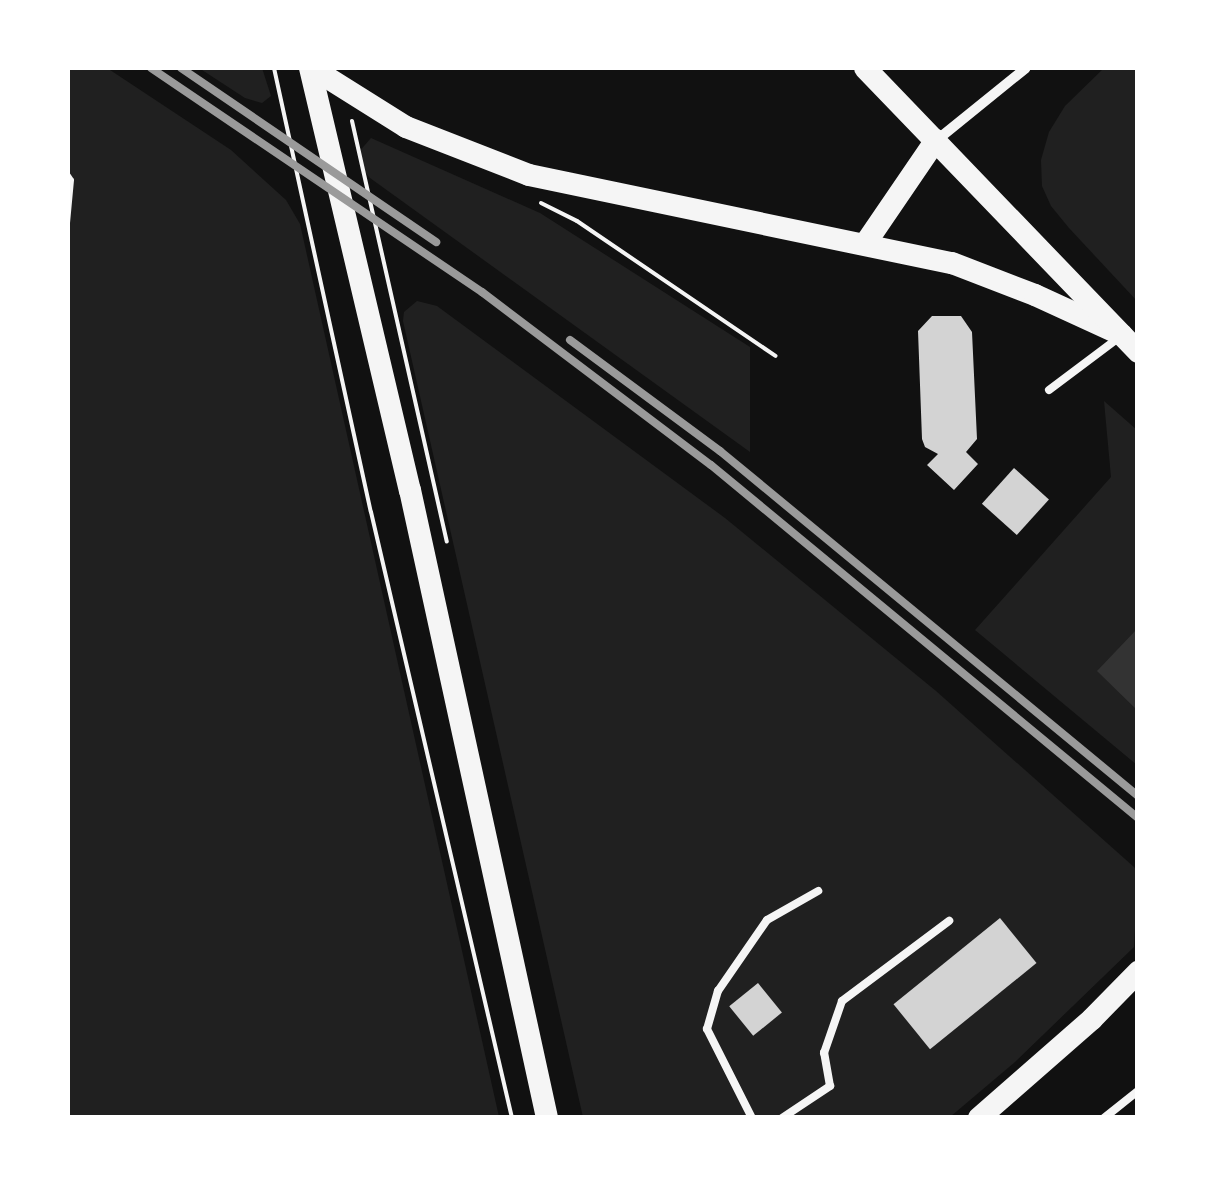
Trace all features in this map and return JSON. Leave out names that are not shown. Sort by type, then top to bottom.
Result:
[{"type":"main road","points":[[311,68],[406,128],[529,175],[952,263],[1035,295],[1130,344]]},
{"type":"main road","points":[[311,68],[410,490],[547,1118]]},
{"type":"main road","points":[[865,68],[1130,344]]},
{"type":"main road","points":[[865,244],[936,140]]},
{"type":"main road","points":[[979,1118],[1092,1019],[1138,972]]},
{"type":"street","points":[[936,140],[1026,68]]},
{"type":"lane","points":[[1049,390],[1130,344]]},
{"type":"lane","points":[[752,1118],[707,1030],[714,1004],[718,991],[767,920],[818,891]]},
{"type":"lane","points":[[782,1118],[830,1086],[824,1053],[842,1001],[948,921]]},
{"type":"lane","points":[[1104,1118],[1138,1092]]},
{"type":"path","points":[[274,68],[365,485],[512,1118]]},
{"type":"path","points":[[359,120],[346,108],[438,494]]},
{"type":"path","points":[[68,174],[72,180],[68,223]]},
{"type":"path","points":[[541,203],[577,221],[776,356]]},
{"type":"shaded area","points":[[68,68],[107,68],[231,150],[286,200],[300,224],[499,1117],[68,1117]]},
{"type":"shaded area","points":[[199,68],[262,68],[271,96],[262,103],[245,98]]},
{"type":"shaded area","points":[[1104,68],[1137,68],[1137,301],[1069,228],[1051,206],[1042,186],[1041,160],[1049,132],[1065,106]]},
{"type":"shaded area","points":[[371,138],[540,213],[750,347],[750,452],[370,178],[360,166],[358,153]]},
{"type":"shaded area","points":[[417,301],[437,306],[725,518],[936,691],[1138,873],[1134,947],[1015,1062],[950,1117],[583,1117],[403,321],[404,312]]},
{"type":"shaded area","points":[[1104,401],[1137,430],[1137,765],[975,630],[1111,477]]},
{"type":"shaded area","points":[[1138,630],[1137,710],[1097,671]]},
{"type":"building","points":[[932,316],[961,316],[972,332],[977,439],[966,452],[978,464],[954,490],[927,465],[938,454],[925,447],[922,439],[918,331]]},
{"type":"building","points":[[1014,468],[1049,499],[1017,535],[982,504]]},
{"type":"building","points":[[1000,918],[1037,963],[930,1049],[894,1004]]},
{"type":"building","points":[[758,983],[782,1013],[753,1036],[729,1006]]},
{"type":"railway","points":[[151,68],[482,292],[711,465],[1138,818]]},
{"type":"railway","points":[[181,68],[436,242]]},
{"type":"railway","points":[[570,340],[720,451],[1138,796]]}]
